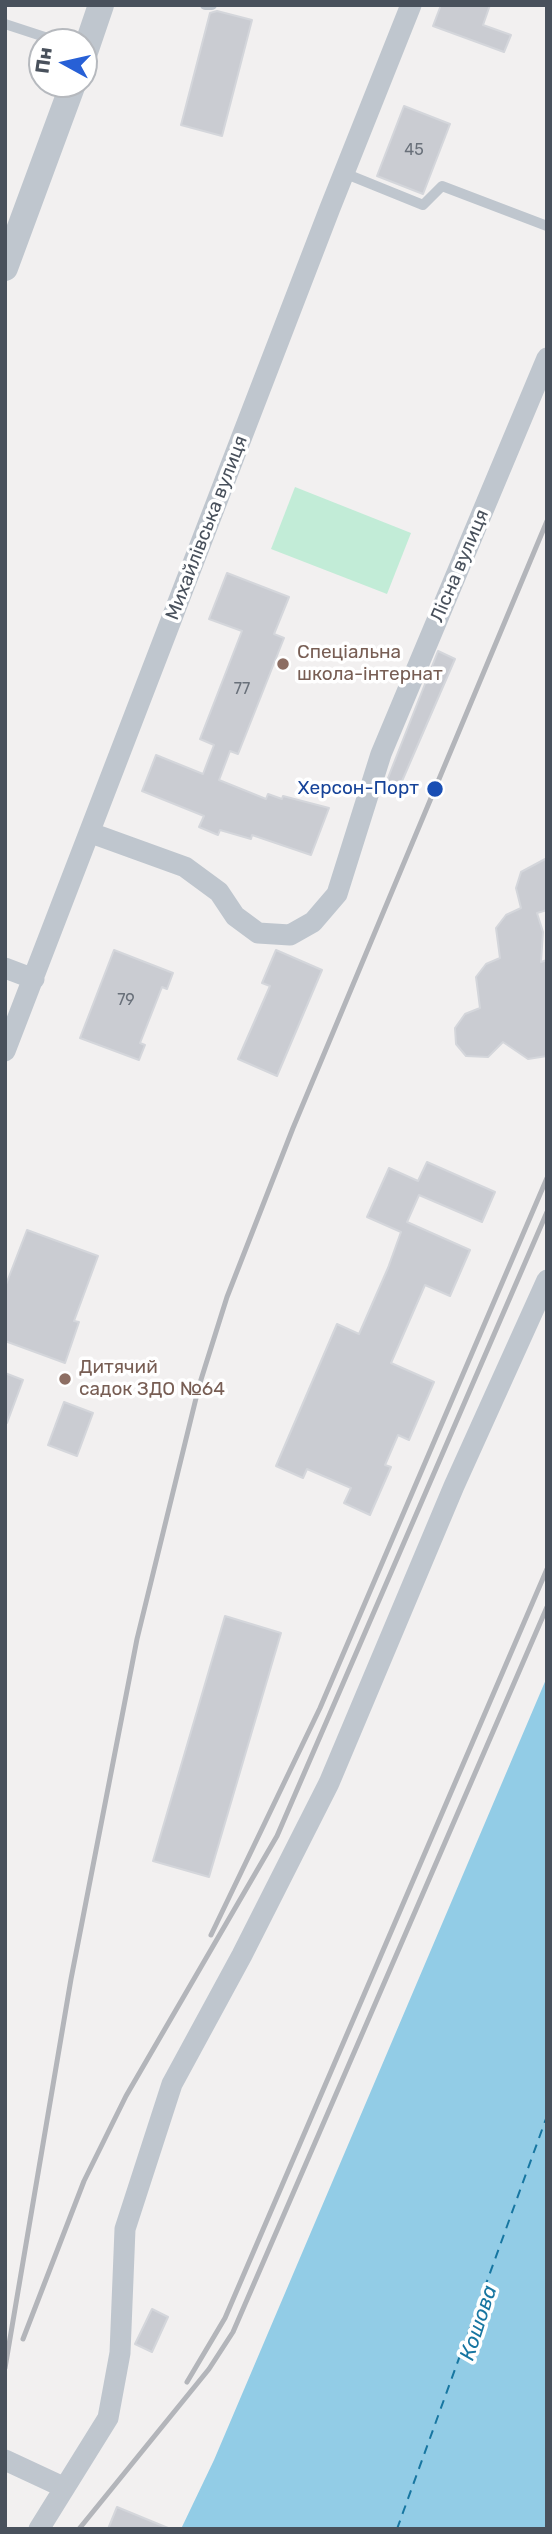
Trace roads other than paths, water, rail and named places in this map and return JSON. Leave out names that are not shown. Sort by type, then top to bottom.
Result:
[{"type":"street","points":[[93,28],[101,5]]},
{"type":"street","name":"Михайлівська вулиця","points":[[5,1051],[411,5]]},
{"type":"street","points":[[5,268],[68,98]]},
{"type":"street","name":"Лісна вулиця","points":[[91,833],[185,867],[219,892],[235,916],[258,933],[290,935],[313,922],[337,894],[381,754],[547,358]]},
{"type":"street","points":[[5,968],[34,979]]},
{"type":"street","points":[[39,2529],[108,2418],[120,2353],[125,2229],[172,2084],[242,1955],[329,1783],[454,1486],[547,1280]]},
{"type":"street","points":[[5,2460],[63,2487]]},
{"type":"lane","points":[[205,5],[212,5]]},
{"type":"lane","points":[[5,24],[28,32]]},
{"type":"lane","points":[[344,173],[422,205],[442,186],[547,226]]},
{"type":"water","name":"Кошова","points":[[547,1677],[547,2529],[181,2529],[214,2460]]},
{"type":"railway","points":[[5,2368],[71,1979],[137,1639],[199,1386],[227,1297],[293,1128],[547,521]]},
{"type":"railway","points":[[211,1935],[320,1708],[547,1178]]},
{"type":"railway","points":[[23,2339],[84,2181],[126,2096],[277,1836],[547,1212]]},
{"type":"railway","points":[[187,2382],[225,2318],[547,1569]]},
{"type":"railway","points":[[79,2529],[209,2369],[233,2332],[547,1607]]},
{"type":"place","name":"Спеціальна школа-інтернат","points":[[283,664]]},
{"type":"place","name":"Херсон-Порт","points":[[435,789]]},
{"type":"place","name":"Дитячий садок ЗДО №64","points":[[65,1379]]}]
